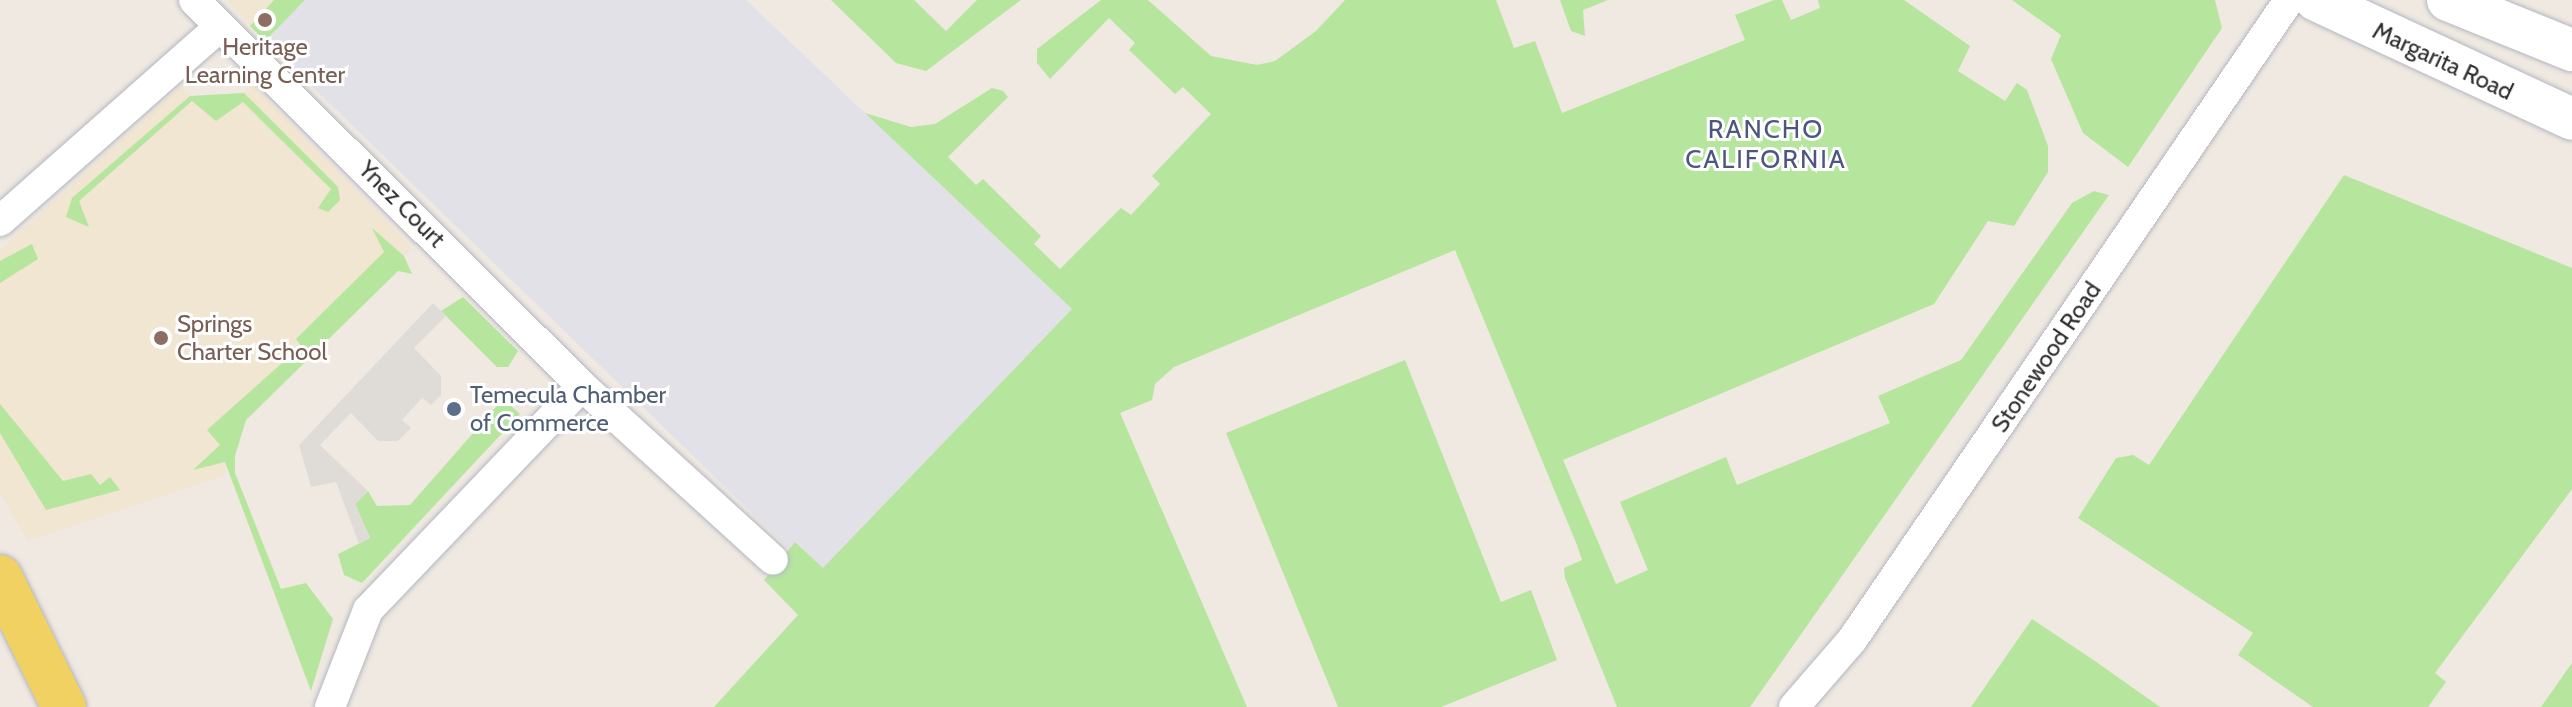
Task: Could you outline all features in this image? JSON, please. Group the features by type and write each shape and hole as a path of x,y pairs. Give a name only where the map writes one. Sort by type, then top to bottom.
{"main road":[{"name":"Margarita Road","path":"2316,0 2572,119"},
{"path":"2448,0 2572,50"},
{"path":"0,577 64,707"}],"street":[{"name":"Ynez Court","path":"194,0 582,386 773,560"},
{"name":"Stonewood Road","path":"1794,707 1852,640 2289,0"},
{"path":"0,221 219,27"},
{"path":"330,707 352,639 388,584 582,386"}],"shaded area":[{"name":"Heritage Learning Center","path":"227,0 305,0 265,41"},
{"path":"305,0 746,0 1072,309 823,569 796,542 790,550 265,41"},
{"name":"Springs Charter School","path":"252,84 412,248 240,421 224,456 226,475 28,541 0,493 0,250 181,86 190,96 244,93"},
{"path":"433,303 446,316 414,348 441,376 441,395 431,405 422,398 402,420 411,428 398,441 378,441 351,413 320,445 368,491 355,504 370,538 359,544 336,482 311,487 299,445"}],"green space":[{"name":"Heritage Learning Center","path":"274,0 305,0 265,41 250,26"},
{"path":"831,0 914,0 946,31 977,0 1021,0 926,71 896,63"},
{"path":"1101,0 1148,0 1211,56 1257,65 1275,61 1316,31 1345,0 1496,0 1514,48 1535,41 1562,113 1745,40 1735,15 1774,0 1782,0 1791,20 1820,8 1818,0 1904,0 1970,46 1958,71 2005,101 2017,83 2027,90 2048,146 2048,172 2014,226 1988,221 1934,304 1563,460 1616,584 1648,570 1620,502 1726,457 1737,485 1890,423 1878,396 1961,360 2072,203 2094,191 2109,195 1750,707 1617,707 1565,578 1564,568 1582,560 1577,545 1455,250 1174,367 1155,384 1152,400 1120,413 1247,707 714,707 798,615 764,580 795,542 823,568 1072,309 865,113 911,127 935,124 992,88 1003,91 1008,97 948,157 976,185 983,179 1041,236 1034,244 1060,269 1121,208 1131,215 1160,184 1152,176 1211,114 1183,87 1175,94 1129,50 1135,43 1109,18 1050,79 1037,63 1037,49"},
{"path":"1560,0 1608,0 1583,10 1585,36 1571,31"},
{"path":"2012,0 2215,0 2222,28 2128,167 2083,133 2051,59 2061,35"},
{"path":"244,93 338,187 340,200 328,212 318,208 331,189 243,102 216,121 192,101 79,201 89,227 66,217 72,198 190,96"},
{"path":"2344,175 2572,268 2572,489 2435,673 2446,682 2428,707 2313,707 2238,655 2253,633 2078,518 2116,458 2133,455 2149,465"},
{"path":"372,228 404,256 412,274 398,271 246,420 235,456 235,473 281,589 306,583 333,619 311,691 225,462 193,470 220,445 207,430 301,346 296,339 384,252"},
{"path":"32,244 38,259 0,283 0,261"},
{"path":"463,297 518,351 508,367 497,367 441,311"},
{"path":"1405,360 1501,602 1531,590 1557,660 1441,707 1338,707 1226,433"},
{"path":"503,399 520,414 362,583 344,575 338,554 370,538 355,504 368,491 377,506 410,505"},
{"path":"0,404 63,481 91,474 100,485 110,477 120,490 46,510 0,433"},
{"path":"2032,619 2092,659 2160,707 1971,707"},
{"path":"2572,663 2572,707 2541,707"}],"place":[{"name":"Heritage Learning Center","path":"265,20"},
{"name":"Springs Charter School","path":"161,338"},
{"name":"Temecula Chamber of Commerce","path":"454,409"}],"district":[{"name":"RANCHO CALIFORNIA","path":"1766,145"}]}
